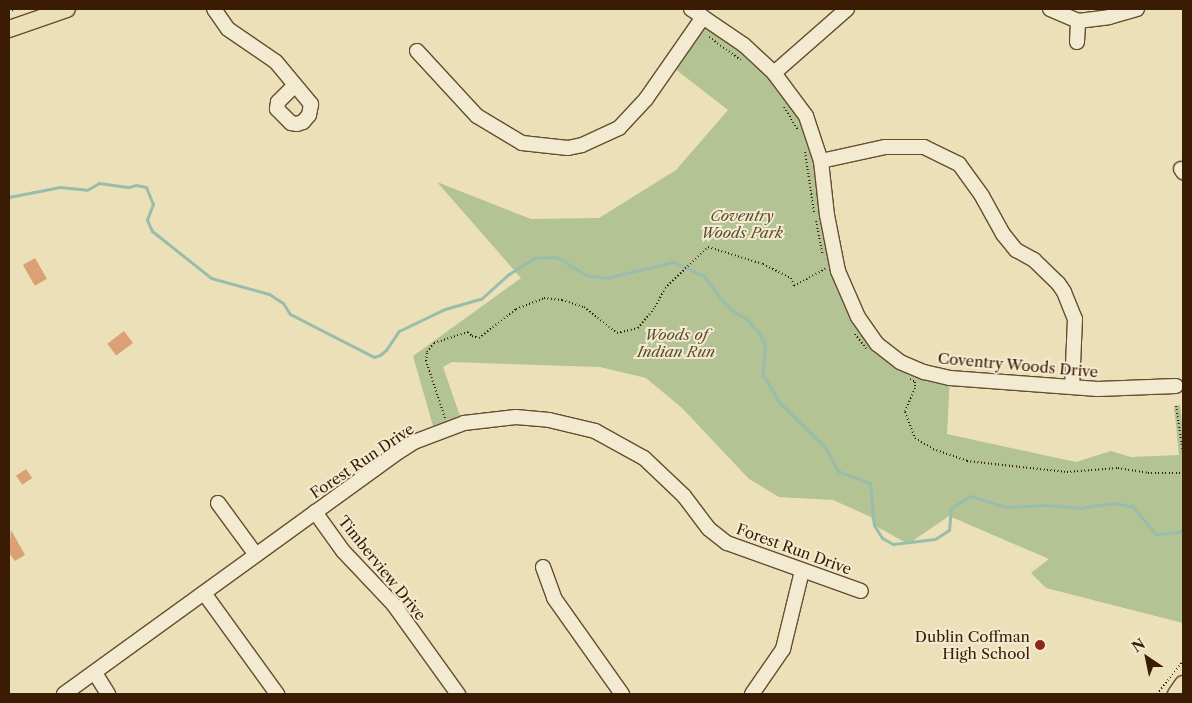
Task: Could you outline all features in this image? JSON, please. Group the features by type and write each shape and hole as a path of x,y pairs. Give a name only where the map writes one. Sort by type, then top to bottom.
{"main road":[{"path":"9,30 67,9"},
{"path":"1176,694 1183,684"}],"street":[{"path":"214,9 228,28 276,62 294,86"},
{"name":"Coventry Woods Drive","path":"691,9 744,45 774,73 806,116 821,161 827,216 838,272 858,317 877,344 900,362 924,372 950,378 1098,389 1176,386"},
{"path":"774,73 847,9"},
{"path":"1050,9 1078,21 1109,17 1136,9"},
{"path":"417,51 477,116 522,144 568,148 582,145 619,128 646,99 703,17"},
{"path":"1077,42 1078,21"},
{"path":"821,161 885,147 924,147 959,164 982,196 1003,234 1016,250 1034,260 1058,283 1064,292 1075,319 1072,387"},
{"name":"Forest Run Drive","path":"64,694 394,455 414,442 464,423 516,417 549,420 595,431 644,458 684,496 709,529 727,542 861,591"},
{"path":"218,503 256,555"},
{"name":"Timberview Drive","path":"315,512 343,551 394,605 458,694"},
{"path":"543,567 554,598 622,694"},
{"path":"752,694 782,649 802,571"},
{"path":"204,593 277,694"},
{"path":"95,672 108,694"}],"path":[{"path":"9,12 16,9"},
{"path":"709,36 746,64"},
{"path":"784,107 798,131"},
{"path":"804,147 823,259"},
{"path":"447,428 443,406 426,361 427,352 434,343 468,332 472,336 479,338 516,309 544,298 562,300 584,307 617,332 638,328 655,308 665,288 708,247 763,264 791,278 794,286 826,268 827,274"},
{"path":"854,332 863,348 871,353"},
{"path":"908,378 914,382 915,388 904,412 915,438 933,449 967,461 1067,472 1118,468 1148,473 1183,473"},
{"path":"1176,406 1183,453"},
{"path":"1157,694 1183,661"}],"green space":[{"name":"Coventry Woods Park","path":"703,17 774,73 806,116 830,224 858,317 900,362 950,378 947,434 1076,462 1111,451 1131,457 1179,455 1174,406 1180,405 1183,430 1183,623 1046,588 1031,573 1049,559 949,516 908,544 874,525 871,517 833,500 779,497 749,479 682,408 646,378 600,367 452,362 443,367 460,416 433,426 413,356 521,278 437,182 531,219 599,218 676,170 728,110 670,65"}],"building":[{"path":"35,258 47,279 35,286 23,265"},
{"path":"124,331 133,343 116,356 107,344"},
{"path":"26,469 32,478 22,485 16,476"},
{"path":"11,530 25,555 15,561 9,553"}],"waterway":[{"path":"9,197 60,187 87,190 99,183 146,187 153,204 147,220 152,231 211,278 269,294 283,303 290,314 374,357 386,350 399,331 445,309 481,299 509,274 535,258 557,257 586,275 606,278 673,262 704,276 725,304 746,318 758,332 765,344 763,375 780,403 825,447 838,471 870,483 874,525 882,538 893,544 935,539 949,530 951,508 970,496 1007,507 1046,505 1081,508 1113,503 1133,507 1156,534 1179,532 1183,529"}],"place":[{"name":"Dublin Coffman High School","path":"1040,645"}],"park label":[{"name":"Woods of Indian Run","path":"676,342"}]}
